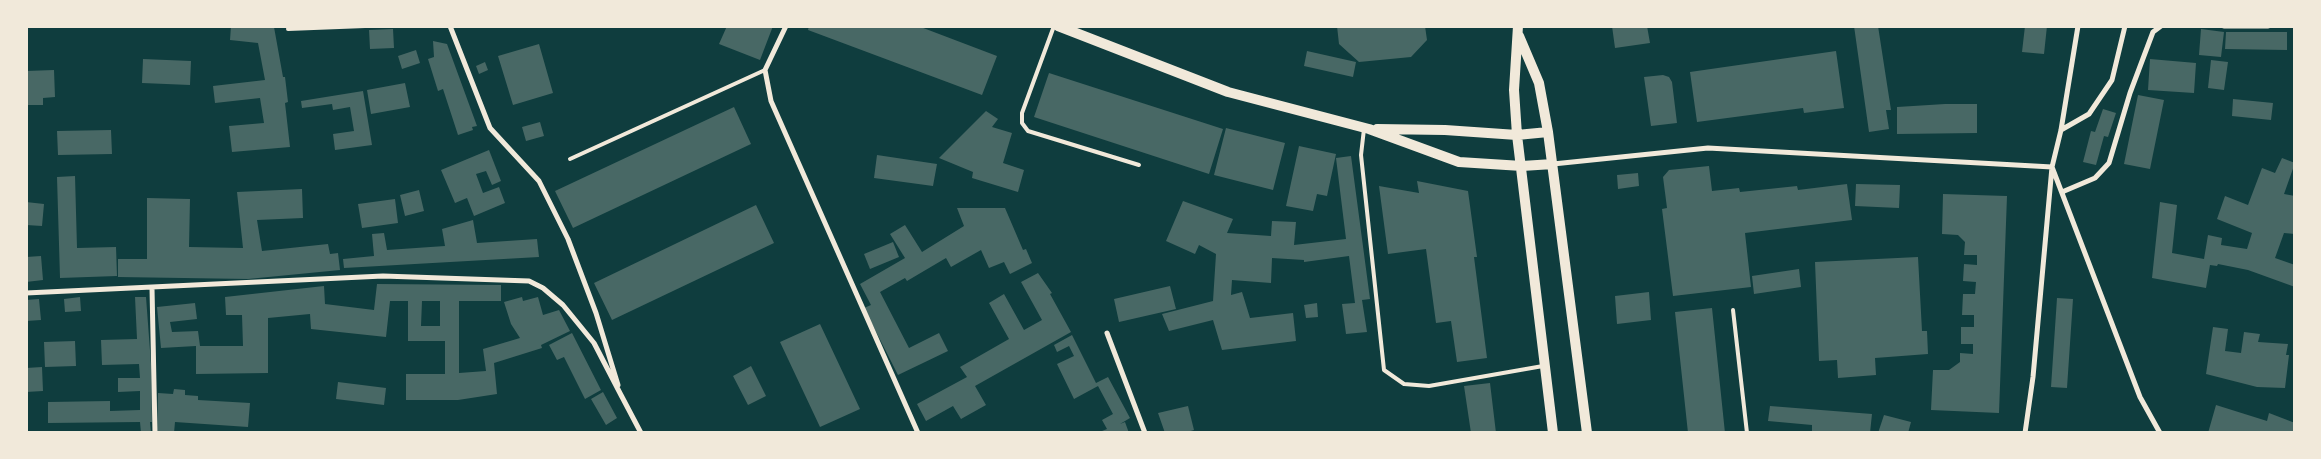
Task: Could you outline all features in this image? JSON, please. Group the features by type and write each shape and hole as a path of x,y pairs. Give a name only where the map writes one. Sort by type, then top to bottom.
{"main road":[{"path":"1058,26 1228,92 1366,128 1459,162 1522,166 1554,164"},
{"path":"1518,31 1539,82 1554,164 1587,433"},
{"path":"1518,31 1514,90 1517,135 1553,433"},
{"path":"1366,128 1445,130 1517,135 1548,132"}],"street":[{"path":"450,26 490,128 539,181 568,239 596,313 622,397"},
{"path":"786,26 765,70 771,101 918,433"},
{"path":"2025,433 2033,377 2052,167 2061,130 2078,26"},
{"path":"2061,130 2089,114 2112,80 2125,26"},
{"path":"2062,192 2095,178 2110,163 2130,92 2153,32 2161,26"},
{"path":"2224,26 2268,26"},
{"path":"1554,164 1708,148 2052,167"},
{"path":"2052,167 2140,397 2160,433"},
{"path":"26,293 383,276 529,281 543,288 563,305 594,343 641,433"},
{"path":"152,288 156,433"},
{"path":"1107,333 1145,433"}],"lane":[{"path":"288,29 365,26"},
{"path":"1054,26 1022,113 1022,123 1028,131 1139,165"},
{"path":"570,159 765,70"},
{"path":"1366,128 1361,155 1384,370 1404,384 1429,386 1545,366"},
{"path":"1733,310 1747,433"}],"building":[{"path":"231,26 274,27 283,77 285,77 288,102 285,103 290,147 232,152 229,126 264,123 260,98 215,103 213,86 265,80 258,43 230,40"},
{"path":"727,26 773,26 760,60 719,44"},
{"path":"809,26 918,26 997,56 982,95 808,30"},
{"path":"1337,26 1425,26 1427,40 1411,57 1359,62 1339,44"},
{"path":"1612,26 1647,26 1650,43 1615,48"},
{"path":"1854,26 1878,26 1891,110 1886,110 1889,129 1869,132"},
{"path":"2025,26 2047,26 2044,54 2022,52"},
{"path":"393,29 394,48 370,49 369,30"},
{"path":"2201,29 2224,32 2221,57 2199,55"},
{"path":"2226,32 2287,32 2287,50 2225,49"},
{"path":"433,41 447,44 477,126 472,127 473,130 458,135 443,89 438,91 428,59 434,57"},
{"path":"539,44 553,93 513,105 498,56"},
{"path":"416,50 420,63 402,69 398,56"},
{"path":"1307,51 1356,62 1353,77 1304,66"},
{"path":"1836,51 1844,108 1804,113 1803,108 1697,122 1690,72"},
{"path":"143,59 191,61 190,85 142,83"},
{"path":"2150,59 2196,63 2194,93 2148,90"},
{"path":"2211,60 2228,62 2224,90 2208,88"},
{"path":"485,62 488,70 479,74 476,66"},
{"path":"54,70 55,97 43,98 43,105 26,105 26,71"},
{"path":"1049,73 1223,129 1209,174 1034,117"},
{"path":"1663,75 1669,77 1672,82 1677,123 1651,126 1644,77"},
{"path":"405,83 410,107 371,114 367,90"},
{"path":"363,91 372,145 335,150 333,134 354,131 350,107 333,110 332,104 302,108 301,101"},
{"path":"2138,95 2164,100 2150,169 2124,164"},
{"path":"2233,99 2273,103 2271,120 2232,116"},
{"path":"1977,104 1977,133 1897,134 1897,107"},
{"path":"734,107 751,144 573,228 555,191"},
{"path":"2103,109 2116,113 2108,137 2104,136 2096,165 2083,162 2091,131 2095,132"},
{"path":"986,111 998,119 992,127 1012,133 1003,163 1024,170 1018,192 972,178 973,172 939,158"},
{"path":"540,122 544,136 526,141 522,127"},
{"path":"1226,128 1285,143 1273,190 1214,175"},
{"path":"111,130 112,154 58,155 57,131"},
{"path":"1299,146 1336,154 1327,196 1317,194 1313,211 1286,206"},
{"path":"489,150 501,181 492,185 486,171 476,174 483,193 499,187 505,203 474,216 467,198 455,203 441,170"},
{"path":"877,155 937,164 933,186 874,178"},
{"path":"1351,156 1370,299 1362,300 1367,332 1346,334 1342,304 1355,303 1349,256 1304,262 1304,260 1272,258 1271,283 1232,280 1231,295 1242,292 1250,318 1293,313 1296,341 1222,350 1213,320 1169,331 1162,314 1213,301 1216,254 1199,245 1195,254 1166,241 1183,201 1233,219 1227,233 1271,236 1272,221 1296,222 1294,245 1346,239 1336,158"},
{"path":"2282,158 2295,163 2284,194 2295,196 2295,234 2284,233 2275,258 2295,265 2295,287 2248,270 2218,264 2217,266 2210,265 2206,288 2152,278 2160,202 2177,205 2172,253 2204,259 2208,235 2222,238 2221,245 2247,249 2252,233 2217,219 2225,196 2248,205 2262,168 2275,173"},
{"path":"1709,166 1712,191 1739,188 1740,192 1797,186 1798,190 1847,184 1852,220 1745,233 1751,287 1673,296 1662,209 1667,208 1663,177 1669,170"},
{"path":"1638,173 1639,186 1618,189 1617,175"},
{"path":"75,176 77,248 116,247 117,276 60,278 57,177"},
{"path":"1417,181 1468,191 1487,358 1457,362 1451,321 1436,323 1426,249 1388,254 1379,186 1419,193"},
{"path":"1856,184 1900,185 1899,208 1855,206"},
{"path":"302,189 303,218 257,220 262,251 328,244 330,254 338,253 340,270 248,279 118,277 118,259 147,259 147,198 190,199 189,247 243,248 237,192"},
{"path":"419,190 424,211 405,216 400,195"},
{"path":"1943,194 2007,196 1999,413 1931,410 1933,370 1949,370 1960,362 1960,353 1973,354 1973,344 1961,344 1961,327 1974,327 1974,315 1962,315 1963,294 1975,294 1976,282 1963,281 1964,264 1977,265 1977,255 1964,255 1965,242 1958,235 1942,234"},
{"path":"395,199 398,223 362,228 358,204"},
{"path":"26,202 44,204 42,226 26,225"},
{"path":"756,205 774,243 612,320 594,283"},
{"path":"957,208 1005,208 1023,250 1026,249 1032,263 1010,274 1004,262 989,268 981,250 951,267 946,258 907,281 905,278 880,292 909,348 939,333 948,351 898,375 864,308 871,305 860,284 905,258 890,234 905,225 922,252 964,226"},
{"path":"473,220 477,243 537,239 539,257 344,268 343,259 374,256 372,234 384,233 387,250 445,246 442,229"},
{"path":"893,242 899,257 870,269 864,254"},
{"path":"41,256 43,280 26,282 26,257"},
{"path":"1918,257 1922,331 1927,331 1928,354 1875,358 1876,375 1838,378 1837,360 1819,361 1815,262"},
{"path":"1799,269 1801,287 1754,294 1752,276"},
{"path":"1038,273 1052,293 1050,294 1071,332 975,386 986,405 961,419 953,406 926,421 917,404 967,377 960,367 1009,339 989,303 1004,294 1024,330 1042,320 1021,282"},
{"path":"377,284 501,285 501,301 459,301 459,373 486,371 483,349 520,338 511,324 504,302 522,297 523,301 538,297 543,315 559,310 570,331 541,345 542,348 494,363 497,394 458,400 406,400 406,374 445,374 445,341 408,341 408,301 390,301 386,337 311,329 310,314 268,318 268,373 196,374 196,346 161,348 157,307 195,303 197,319 170,322 172,332 198,331 200,346 243,346 242,315 226,315 225,297 324,286 325,304 374,310","holes":["422,301 440,301 440,326 421,326"]},
{"path":"1170,286 1176,309 1119,322 1114,299"},
{"path":"1649,292 1651,320 1617,324 1615,296"},
{"path":"80,297 81,311 65,312 64,299"},
{"path":"135,297 146,297 151,364 151,433 141,433 140,422 48,423 48,402 110,401 110,411 140,410 140,391 118,392 118,378 140,378 139,364 102,365 101,340 137,339"},
{"path":"2057,298 2073,299 2067,388 2051,387"},
{"path":"39,299 41,320 26,321 26,300"},
{"path":"1317,303 1318,317 1306,318 1304,305"},
{"path":"1712,308 1725,433 1688,433 1675,312"},
{"path":"820,324 860,409 820,427 780,342"},
{"path":"2213,327 2228,329 2225,351 2241,353 2244,332 2260,334 2258,342 2288,344 2286,355 2289,355 2285,388 2257,387 2206,374"},
{"path":"572,333 601,390 585,399 564,357 557,360 549,345"},
{"path":"1072,335 1096,383 1108,377 1130,418 1120,424 1125,422 1129,433 1097,433 1107,429 1102,420 1113,414 1098,386 1074,399 1057,364 1074,356 1069,346 1057,352 1054,345"},
{"path":"75,341 76,366 45,367 44,342"},
{"path":"751,366 766,396 748,405 733,376"},
{"path":"42,367 43,391 26,392 26,368"},
{"path":"338,382 386,388 384,405 336,399"},
{"path":"1490,383 1496,433 1471,433 1464,386"},
{"path":"174,389 185,390 185,395 198,396 198,400 250,403 248,427 175,422 174,433 157,433 158,393 173,394"},
{"path":"603,392 617,418 606,425 591,399"},
{"path":"2216,405 2267,421 2269,413 2295,423 2295,433 2208,433"},
{"path":"1188,406 1194,430 1184,433 1165,433 1158,413"},
{"path":"1770,406 1872,414 1870,433 1812,433 1812,425 1768,421"},
{"path":"1884,415 1911,422 1908,433 1878,433"}]}
